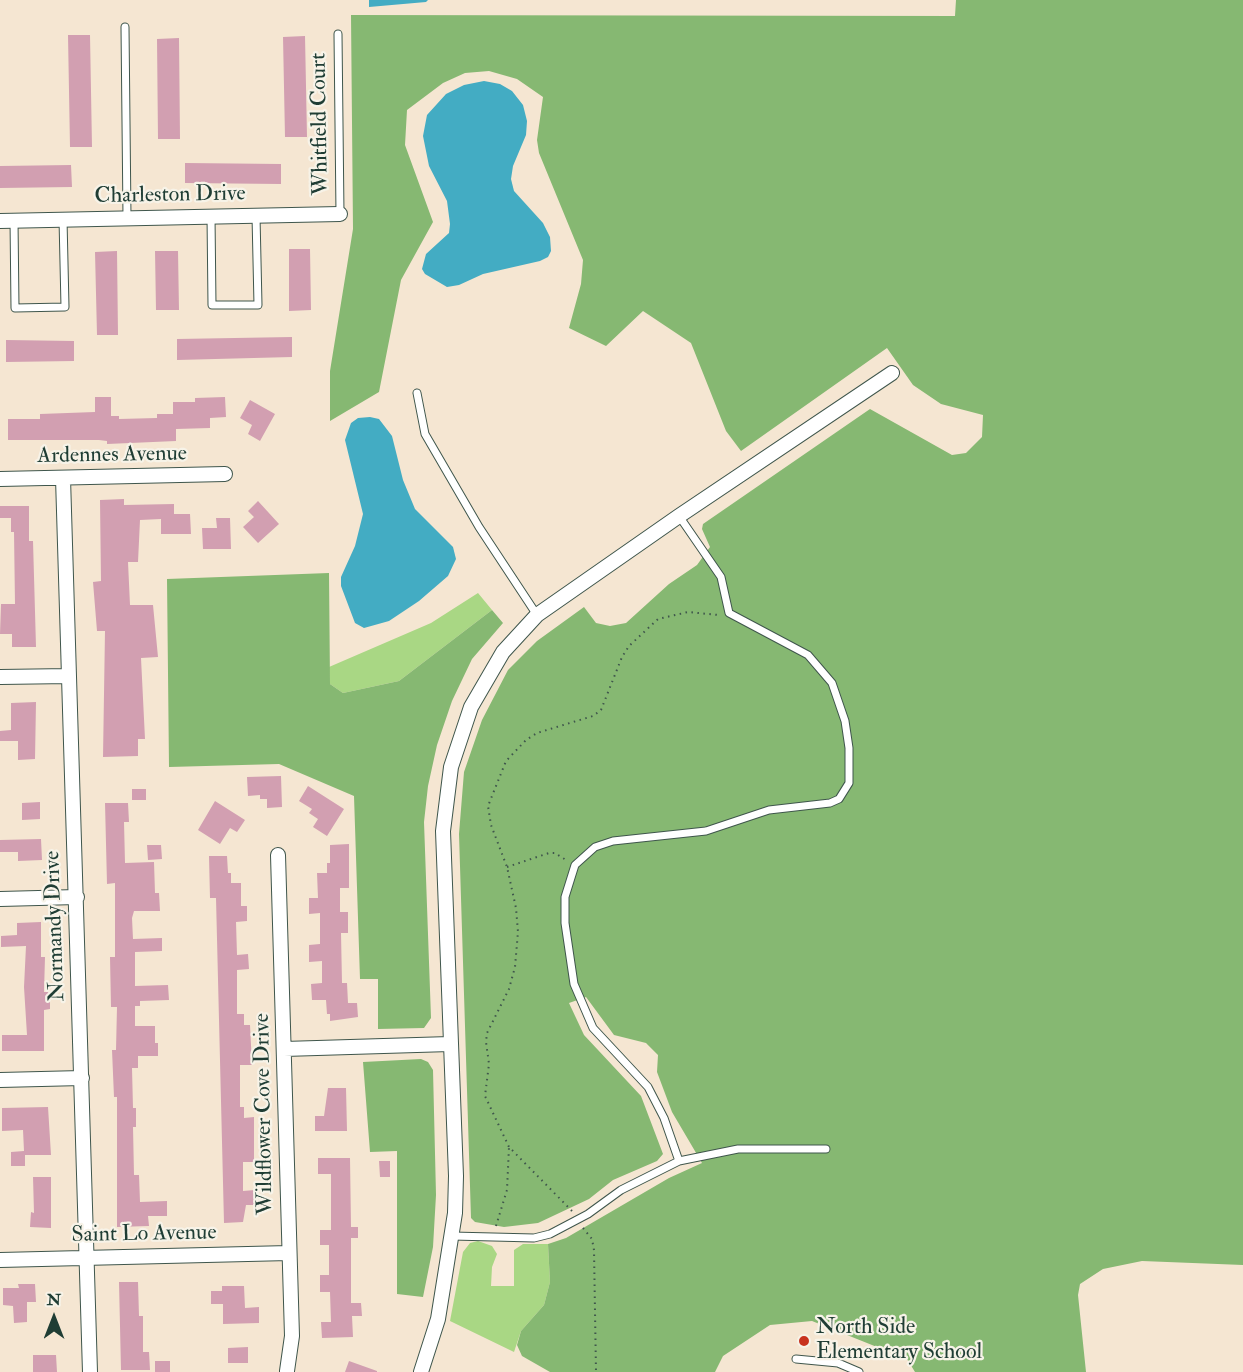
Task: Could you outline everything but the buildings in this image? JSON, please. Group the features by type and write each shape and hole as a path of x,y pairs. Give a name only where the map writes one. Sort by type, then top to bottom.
{"street":[{"name":"Charleston Drive","path":"7,220 340,214"},
{"path":"421,1372 438,1319 452,1236 456,1176 443,831 451,767 465,724 503,652 537,615 679,516 892,373"},
{"name":"Ardennes Avenue","path":"0,479 225,474"},
{"name":"Normandy Drive","path":"63,478 90,1372"},
{"path":"0,678 69,676"},
{"name":"Wildflower Cove Drive","path":"278,855 292,1336 287,1371"},
{"path":"0,899 77,897"},
{"path":"284,1049 450,1044"},
{"path":"0,1080 82,1078"},
{"name":"Saint Lo Avenue","path":"0,1260 289,1253"}],"lane":[{"path":"125,27 127,218"},
{"name":"Whitfield Court","path":"338,34 340,214"},
{"path":"211,216 212,305 258,305 256,216"},
{"path":"7,220 15,308 64,307 63,219"},
{"path":"417,393 425,434 479,527 537,615"},
{"path":"679,516 721,577 729,613 808,655 832,683 845,721 849,748 849,783 846,792 830,803 769,810 706,831 613,841 595,847 575,865 565,897 564,923 574,984 592,1028 648,1087 664,1118 679,1161"},
{"path":"452,1236 534,1238 564,1229 621,1190 679,1161 738,1149 826,1149"},
{"path":"796,1359 838,1363 859,1372"}],"path":[{"path":"596,1372 592,1239 564,1201 508,1147 488,1106 484,1086 489,1064 486,1042 488,1033 506,999 515,968 518,932 516,908 507,867 491,825 488,806 496,782 514,751 537,733 571,721 582,720 601,710 622,657 658,619 688,612 715,616 729,613"},
{"path":"507,867 555,853 575,865"},
{"path":"492,1238 507,1190 508,1147"}],"green space":[{"path":"956,0 1243,0 1243,1265 1142,1261 1103,1269 1080,1284 1078,1295 1086,1372 915,1372 907,1359 812,1321 770,1325 723,1356 715,1372 550,1372 522,1356 517,1345 521,1331 544,1305 550,1282 548,1244 566,1238 669,1178 702,1163 672,1112 657,1072 658,1055 646,1043 614,1035 586,997 569,1003 584,1035 641,1096 663,1154 657,1161 613,1180 589,1199 538,1223 504,1227 475,1222 471,1218 459,834 464,772 482,720 508,670 537,641 584,607 596,623 610,626 626,623 669,584 697,565 710,547 702,529 703,524 870,409 952,455 966,453 982,437 983,415 941,404 913,385 887,348 741,451 726,431 691,343 643,311 606,346 569,328 581,284 583,260 539,153 537,140 543,97 517,79 489,71 465,73 443,83 407,110 405,145 433,222 401,280 379,392 330,421 330,371 353,229 351,15 955,16"},
{"path":"329,573 330,684 343,693 399,681 492,610 503,623 472,659 452,701 437,745 428,786 424,822 431,1018 424,1028 378,1029 378,979 360,979 354,796 279,764 169,767 167,579"},
{"path":"478,593 492,610 399,681 343,693 330,684 329,667 431,623"},
{"path":"421,1059 428,1062 433,1070 436,1195 433,1247 423,1297 397,1294 397,1151 370,1152 363,1062"},
{"path":"478,1241 492,1246 497,1254 492,1267 491,1286 514,1286 514,1250 523,1244 548,1244 550,1282 544,1305 521,1331 514,1352 450,1321 463,1252 470,1243"}],"water":[{"path":"369,0 428,0 369,7"},
{"path":"484,81 500,84 512,91 523,105 527,121 526,135 513,166 511,179 514,191 543,223 550,237 551,251 548,257 540,261 483,274 459,285 447,287 425,274 422,269 426,254 449,233 450,224 447,201 429,166 423,136 427,115 446,94 464,85"},
{"path":"358,418 379,419 392,436 403,480 415,509 453,547 456,559 448,576 419,601 389,621 364,628 355,623 341,586 341,577 355,546 363,514 345,440 351,423"}],"place":[{"name":"North Side Elementary School","path":"804,1341"}]}
